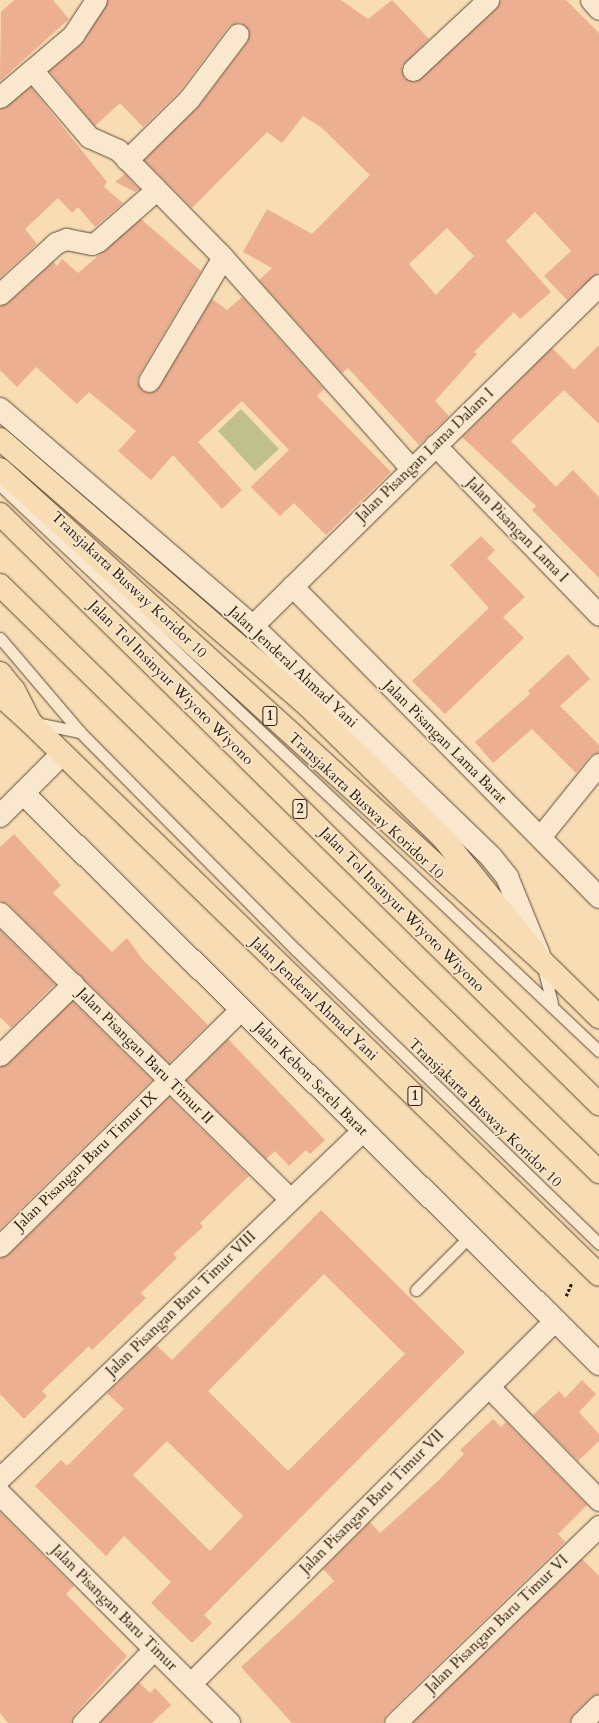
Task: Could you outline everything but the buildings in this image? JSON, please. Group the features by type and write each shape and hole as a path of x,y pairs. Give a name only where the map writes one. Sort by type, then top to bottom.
{"highway":[{"path":"0,439 304,702 443,838 542,961"},
{"name":"Jalan Jenderal Ahmad Yani","path":"0,469 542,961 599,1017"},
{"name":"Jalan Tol Insinyur Wiyoto Wiyono","path":"0,514 599,1104"},
{"path":"0,585 599,1172"},
{"name":"Jalan Jenderal Ahmad Yani","path":"0,673 14,690 30,722 599,1275"},
{"path":"0,695 30,722"}],"street":[{"path":"413,70 488,0"},
{"path":"591,0 599,9"},
{"path":"0,96 73,35 88,3"},
{"path":"127,160 189,99 238,34"},
{"path":"32,70 89,136 118,150 222,256 410,467"},
{"path":"0,294 56,244 66,239 92,244 98,241 156,190"},
{"path":"149,381 222,256"},
{"name":"Jalan Pisangan Lama Dalam I","path":"252,626 410,467 435,446 596,294"},
{"name":"Jalan Jenderal Ahmad Yani","path":"0,409 252,626 491,857 507,877 521,906 542,961"},
{"name":"Jalan Pisangan Lama I","path":"435,446 599,615"},
{"name":"Jalan Pisangan Lama Barat","path":"292,586 599,897"},
{"name":"Jalan Jenderal Ahmad Yani","path":"0,709 30,722"},
{"path":"0,816 62,754"},
{"path":"540,837 599,764"},
{"name":"Jalan Kebon Sereh Barat","path":"23,793 599,1364"},
{"name":"Jalan Pisangan Baru Timur II","path":"0,913 290,1199"},
{"path":"0,1055 73,984"},
{"name":"Jalan Pisangan Baru Timur IX","path":"0,1246 241,1009"},
{"name":"Jalan Pisangan Baru Timur VIII","path":"0,1478 363,1130"},
{"name":"Jalan Pisangan Baru Timur VII","path":"190,1684 489,1387 554,1320"},
{"path":"489,1387 599,1500"},
{"name":"Jalan Pisangan Baru Timur","path":"0,1494 228,1723"},
{"name":"Jalan Pisangan Baru Timur VI","path":"394,1723 599,1526"},
{"path":"83,1723 154,1649"},
{"path":"581,1723 599,1705"}],"lane":[{"name":"Transjakarta Busway Koridor 10","path":"0,485 552,1003 599,1050"},
{"name":"Transjakarta Busway Koridor 10","path":"0,638 80,732 296,950 599,1244"},
{"path":"30,722 80,732"},
{"path":"542,961 552,1003"},
{"path":"416,1290 470,1236"}],"path":[{"path":"554,1320 582,1259"}],"green space":[{"path":"241,409 279,449 255,471 218,431"}]}
